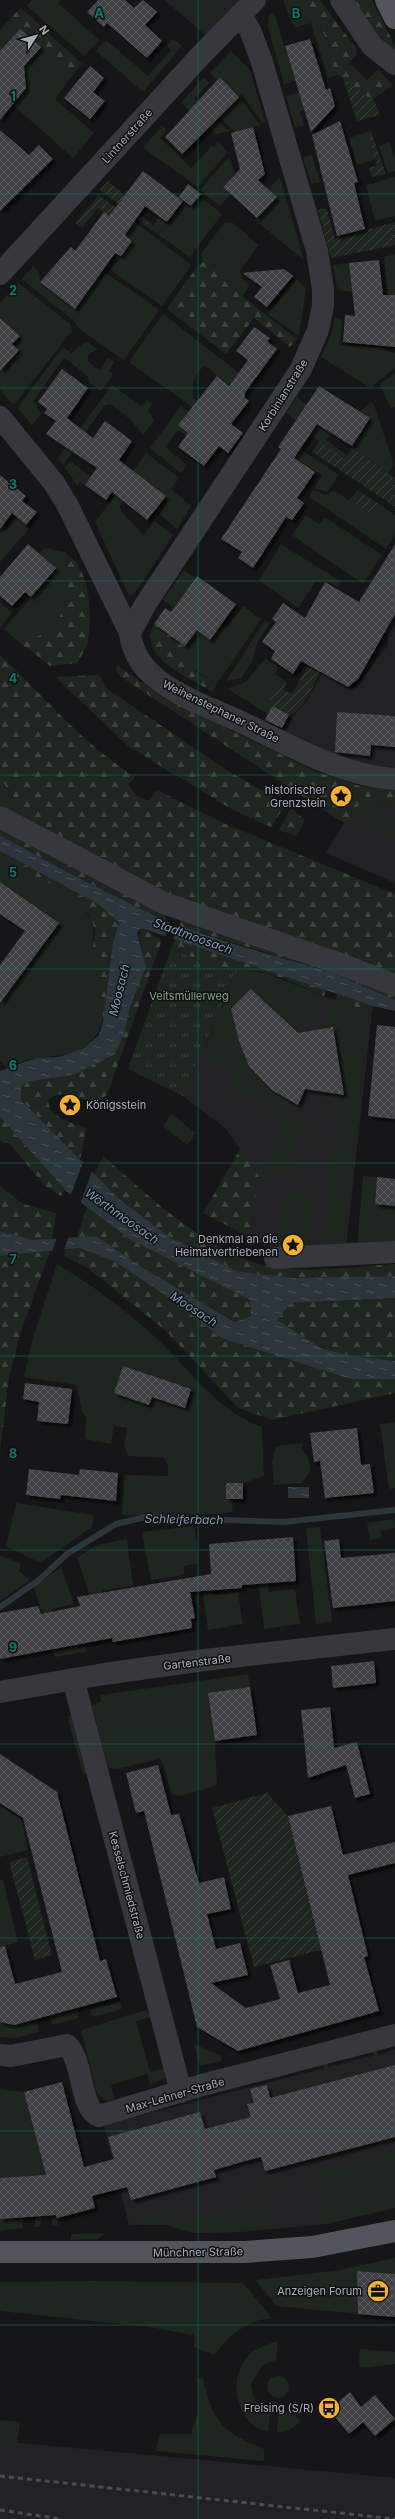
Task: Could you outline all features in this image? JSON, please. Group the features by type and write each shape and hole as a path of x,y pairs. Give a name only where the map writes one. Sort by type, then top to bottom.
{"main road":[{"path":"386,0 395,18"},
{"name":"Münchner Straße","path":"0,2252 245,2252 312,2247 395,2231"}],"street":[{"path":"341,0 372,46 395,64"},
{"name":"Lintnerstraße","path":"0,274 202,54 248,8"},
{"name":"Korbinianstraße","path":"130,633 144,605 301,369 321,318 323,289 317,251 262,62 250,30 248,8"},
{"name":"Weihenstephaner Straße","path":"0,417 54,483 68,506 130,633 132,644 146,668 157,679 171,688 326,762 372,776 395,779"},
{"path":"0,817 164,903 343,965 395,986"},
{"path":"275,1258 395,1252"},
{"name":"Gartenstraße","path":"0,1692 74,1679 204,1660 395,1639"},
{"name":"Kesselschmiedstraße","path":"74,1679 181,2092"},
{"name":"Max-Lehner-Straße","path":"0,2055 11,2056 67,2045 75,2054 88,2105 95,2115 99,2116 181,2092 395,2035"}],"shaded area":[{"path":"164,0 241,0 207,36"},
{"path":"395,543 395,768 374,767 335,756 282,730 308,699 322,673 348,689 355,687 388,645 388,636 352,612"},
{"path":"362,802 395,802 395,883 326,853 352,810"},
{"path":"240,969 372,1012 346,1247 271,1247 249,1237 258,1176 225,1128 183,1096 234,974"},
{"path":"395,2050 395,2208 326,2224 241,2232 193,2233 166,2225 129,2225 104,2125"},
{"path":"0,2441 395,2478 395,2519 0,2519"}],"green space":[{"path":"32,0 61,0 58,3 99,40 84,56 27,6"},
{"path":"171,0 232,0 207,27"},
{"path":"283,0 306,0 327,40 335,72 338,75 328,78 311,23 294,28"},
{"path":"306,0 320,0 356,48 357,54 349,63 367,80 378,70 393,85 375,98 370,99 335,72 327,40"},
{"path":"350,0 372,0 395,46 395,54 389,53"},
{"path":"21,8 82,64 71,77 8,20"},
{"path":"274,12 295,81 284,84 268,26 269,15"},
{"path":"8,20 20,29 0,51 0,30"},
{"path":"173,39 182,46 143,92 96,51 106,40 148,76 171,50 167,46"},
{"path":"41,47 71,77 55,99 94,133 73,158 13,105 26,88 24,66"},
{"path":"231,51 250,70 265,122 262,123 242,94 239,97 220,77 217,80 210,73"},
{"path":"204,77 209,83 194,99 230,131 216,134 181,103"},
{"path":"343,80 349,82 370,99 373,98 380,115 357,121"},
{"path":"300,92 305,109 300,111 304,125 295,128 286,96"},
{"path":"239,97 260,125 235,132 219,117"},
{"path":"162,126 166,130 160,138 191,168 212,146 214,147 218,142 228,152 198,187 143,148"},
{"path":"371,131 386,174 372,177 369,168 377,165 368,132"},
{"path":"368,132 376,159 357,165 349,138"},
{"path":"389,142 395,158 395,171 388,173 379,146"},
{"path":"312,155 320,182 311,184 303,157"},
{"path":"229,157 235,174 223,187 231,194 220,206 200,190"},
{"path":"395,177 395,216 375,221 366,185"},
{"path":"280,178 304,260 255,220 277,197 268,189"},
{"path":"108,181 120,191 128,205 153,225 150,229 100,190"},
{"path":"99,195 135,222 128,230 98,208 82,228 75,223"},
{"path":"199,196 222,214 190,257 150,229 159,218 168,225 184,203 190,208"},
{"path":"324,208 327,210 335,239 395,222 395,245 331,258 318,210"},
{"path":"135,222 191,265 162,306 111,270 132,241 125,235"},
{"path":"225,222 233,223 259,245 240,270 242,278 249,286 242,296 219,266 203,262 201,254"},
{"path":"395,254 395,295 388,295 384,257"},
{"path":"203,262 219,266 242,296 297,339 290,347 254,318 226,354 167,309 198,265"},
{"path":"349,263 352,292 337,290 333,265"},
{"path":"33,266 38,271 40,282 75,309 103,271 159,310 124,360 78,328 75,322 22,279"},
{"path":"295,279 306,288 299,336 268,314"},
{"path":"18,283 70,324 72,331 14,405 0,390 0,368 2,369 19,350 0,318 0,303"},
{"path":"163,314 239,373 229,385 204,365 193,384 194,398 202,404 197,411 129,362"},
{"path":"335,318 342,319 340,345 381,348 395,353 395,368 370,388 321,357 330,338"},
{"path":"86,341 97,349 88,355 88,361 96,368 101,369 108,357 114,362 109,371 113,374 101,391 90,383 87,375 64,358 33,401 37,404 37,409 41,414 32,425 17,408 63,347 71,353"},
{"path":"395,373 395,407 391,409 380,384"},
{"path":"112,385 142,406 147,400 152,404 148,411 154,421 143,435 131,420 110,404 104,406 78,444 82,447 76,456 72,453 63,465 58,458"},
{"path":"297,397 307,405 331,433 326,440 347,455 345,458 310,435 312,432 286,413"},
{"path":"371,402 374,405 394,465 388,473 352,448 371,420 359,412"},
{"path":"181,406 217,434 186,436 178,430 165,447 187,465 181,473 150,448"},
{"path":"319,441 345,458 352,448 395,478 395,507 312,452"},
{"path":"300,449 339,475 327,492 314,488 323,475 294,458"},
{"path":"146,453 179,478 171,489 191,506 177,529 160,514 167,503 141,477 120,506 122,512 143,535 154,521 173,535 134,594 129,596 95,522"},
{"path":"70,461 91,476 85,485 80,482 77,486 65,467"},
{"path":"313,490 326,495 334,490 349,501 357,490 361,492 354,503 373,516 380,505 395,515 395,535 386,549 309,497"},
{"path":"361,492 380,505 373,516 354,503"},
{"path":"306,515 319,524 325,517 382,555 363,584 292,535"},
{"path":"17,518 29,529 0,562 0,533 10,527"},
{"path":"281,544 341,582 338,587 327,581 315,582 298,608 259,580"},
{"path":"45,548 65,552 67,555 67,586 64,606 61,615 48,631 19,642 4,629 56,568 39,554"},
{"path":"67,555 75,561 85,582 90,609 89,634 84,651 77,663 50,666 19,642 45,633 55,624 61,615 67,586"},
{"path":"184,570 195,578 174,608 163,600"},
{"path":"0,602 12,613 1,627 0,626"},
{"path":"243,606 261,619 217,684 191,668 183,657 185,646 197,630 210,640 221,624 227,628"},
{"path":"265,620 270,623 257,643 252,662 241,678 226,681"},
{"path":"154,624 185,646 186,660 189,665 199,674 217,684 213,692 179,673 159,656 152,647 150,636"},
{"path":"320,644 325,662 315,684 299,709 293,714 288,715 282,713 272,706 270,700 283,679 287,682 283,689 292,694"},
{"path":"0,655 81,735 116,764 135,777 128,785 137,796 149,801 157,790 223,823 395,894 395,977 204,912 17,818 19,807 0,777"},
{"path":"266,659 278,667 275,674 283,679 270,700 272,706 268,714 227,689 246,682"},
{"path":"118,666 164,698 317,772 360,786 395,789 395,802 365,803 355,809 346,823 339,820 121,677 116,671"},
{"path":"99,675 109,690 228,771 286,804 271,827 233,810 128,746 55,677"},
{"path":"0,777 19,807 17,818 0,811"},
{"path":"365,802 395,819 395,836 357,816"},
{"path":"291,808 305,820 297,836 279,830"},
{"path":"0,823 167,914 165,921 57,867 0,835"},
{"path":"0,851 98,904 119,923 113,942 103,1022 101,989 93,947 95,929 89,915 78,903 51,884 0,858"},
{"path":"0,858 60,888 71,896 88,915 93,927 93,949 100,972 104,1008 99,1030 93,1040 84,1047 68,1054 34,1059 6,1067 0,1061 0,1003 59,923 0,882"},
{"path":"183,918 333,973 179,926"},
{"path":"141,928 162,940 107,1095 98,1102 85,1100 68,1094 55,1095 48,1099 49,1105 56,1115 86,1128 80,1161 21,1100 20,1086 26,1082 73,1075 124,1034 130,1007 146,967 139,937"},
{"path":"176,938 326,990 324,996 292,982 253,970 242,971 234,974 171,949"},
{"name":"Veitsmüllerweg","path":"171,949 234,974 183,1096 128,1069"},
{"path":"240,969 268,974 324,996 312,1023 305,1020 294,1029 251,989 242,998 249,1005 231,1008 239,1039 250,1063 266,1083 292,1101 277,1116 267,1114 258,1100 254,1097 234,1096 236,1079 234,1075 203,1058"},
{"path":"347,971 395,990 395,1000 344,978"},
{"path":"337,994 373,1006 372,1012 336,1000"},
{"path":"336,1000 369,1011 343,1254 332,1249 325,1235 335,1126 331,1102 344,1099 333,1027 326,1028"},
{"path":"288,1110 303,1127 318,1135 315,1140 306,1137 299,1138 293,1147 292,1152 298,1160 307,1161 304,1166 277,1174 270,1181 264,1181 258,1171 274,1163 276,1158 272,1144 282,1129 278,1120"},
{"path":"171,1114 196,1133 187,1145 163,1126"},
{"path":"0,1117 65,1190 61,1196 44,1185 10,1144 0,1141"},
{"path":"240,1149 259,1176 249,1237 203,1213"},
{"path":"103,1156 141,1190 185,1225 232,1254 256,1263 294,1269 338,1269 395,1264 395,1276 293,1278 236,1271 171,1238 118,1198 94,1175"},
{"path":"363,1176 377,1177 375,1204 395,1206 395,1247 357,1247"},
{"path":"0,1186 23,1204 56,1213 52,1239 34,1240 0,1231"},
{"path":"295,1192 312,1196 314,1202 312,1242 310,1245 283,1244 278,1240 276,1233 285,1214 285,1199"},
{"path":"87,1207 131,1240 250,1300 251,1316 236,1322 143,1268 96,1236 77,1237"},
{"path":"80,1248 114,1261 174,1301 221,1338 351,1379 395,1379 395,1393 273,1420 238,1408 166,1331 88,1268 64,1256 65,1250"},
{"path":"50,1251 20,1334 9,1378 0,1453 0,1256"},
{"path":"57,1264 95,1289 143,1326 204,1388 230,1410 245,1420 262,1427 264,1476 243,1483 226,1483 226,1499 233,1499 232,1512 219,1514 122,1515 125,1475 168,1476 168,1465 164,1458 128,1456 124,1446 127,1428 114,1426 111,1444 85,1439 86,1417 82,1411 77,1385 24,1377 32,1341","holes":["123,1366 158,1378 149,1405 114,1393","181,1385 191,1389 184,1408 174,1404"]},
{"path":"395,1298 395,1361 351,1356 321,1348 277,1320 291,1303"},
{"path":"395,1422 395,1488 389,1489 380,1424"},
{"path":"303,1443 302,1449 308,1457 311,1470 302,1483 274,1485 272,1463 276,1446"},
{"path":"16,1503 94,1515 92,1527 41,1563 6,1546"},
{"path":"394,1519 395,1528 381,1531 381,1538 370,1540 367,1523"},
{"path":"194,1526 199,1563 184,1566 184,1575 151,1580 142,1532"},
{"path":"320,1527 332,1621 316,1624 306,1528"},
{"path":"127,1539 133,1585 102,1591 105,1614 97,1616 77,1558 96,1545"},
{"path":"265,1554 269,1592 295,1589 300,1624 264,1629 255,1555"},
{"path":"0,1555 21,1564 19,1571 30,1580 0,1601"},
{"path":"61,1567 74,1604 52,1609 60,1650 85,1646 86,1652 55,1657 34,1587"},
{"path":"208,1591 215,1595 238,1593 243,1624 208,1630 203,1593"},
{"path":"248,1674 250,1687 208,1693 215,1741 217,1785 181,1796 172,1795 162,1761 159,1759 117,1769 110,1768 106,1764 92,1706 101,1701 100,1695"},
{"path":"71,1715 88,1772 83,1774 68,1719 68,1716"},
{"path":"267,1793 288,1816 321,1950 254,1967 212,1808"},
{"path":"0,1806 21,1819 28,1850 0,1857"},
{"path":"27,1857 52,1955 35,1960 9,1862"},
{"path":"3,1879 18,1942 0,1947 0,1880"},
{"path":"121,2002 122,2008 119,2010 92,2017 90,2010"},
{"path":"77,2009 79,2018 52,2025 50,2016"},
{"path":"146,2010 151,2017 136,2021 150,2072 165,2068 165,2078 150,2085 147,2074 111,2085 115,2100 106,2101 97,2094 81,2030"},
{"path":"36,2019 39,2032 16,2038 0,2037 0,2022 14,2025"},
{"path":"194,2044 220,2055 222,2061 200,2066"},
{"path":"376,2048 380,2063 276,2092 276,2090 326,2075 322,2062 327,2061 330,2074 375,2062 372,2049"},
{"path":"0,2089 24,2092 49,2189 0,2178"},
{"path":"395,2137 395,2141 299,2166 296,2163"},
{"path":"395,2152 395,2208 326,2224 313,2172"},
{"path":"275,2184 279,2187 266,2191 274,2226 290,2223 287,2227 241,2232 193,2233 166,2225 144,2225 139,2222 144,2217 169,2212 173,2225 264,2201 260,2188"},
{"path":"54,2207 58,2225 53,2226 51,2219 41,2220 40,2227 35,2227 36,2208"},
{"path":"22,2218 23,2228 0,2231 0,2219"},
{"path":"105,2233 98,2239 71,2240 71,2234"},
{"path":"395,2258 395,2274 357,2271 358,2314 276,2306 256,2280 339,2270"},
{"path":"93,2281 243,2283 272,2318 254,2322 239,2330 226,2341 214,2355 194,2347 194,2335 149,2327 0,2311 0,2282"},
{"path":"278,2341 276,2360 262,2366 251,2383 252,2392 258,2405 270,2413 268,2432 257,2427 241,2410 236,2387 238,2375 250,2354 256,2349"},
{"path":"360,2349 395,2352 395,2364 361,2368 359,2365"},
{"path":"278,2376 286,2379 289,2387 286,2395 278,2398 270,2395 267,2387 270,2379"},
{"path":"197,2379 203,2379 211,2407 216,2417 229,2431 238,2437 264,2449 264,2461 156,2451 159,2434 191,2434 198,2412"},
{"path":"293,2410 300,2422 291,2429 277,2433 278,2414"},
{"path":"0,2420 20,2422 17,2443 0,2441"}],"water":[{"path":"0,835 57,867 165,921 237,945 333,973 395,1000 395,1011 373,1006 141,928 137,933 146,967 130,1007 124,1034 115,1054 73,1075 26,1082 21,1086 21,1100 118,1198 171,1238 236,1271 293,1278 395,1276 395,1298 291,1303 277,1320 321,1348 351,1356 395,1361 395,1379 351,1379 221,1338 174,1301 114,1261 80,1248 0,1256 0,1231 34,1240 96,1236 143,1268 235,1322 251,1316 250,1300 131,1240 67,1192 0,1117 0,1071 36,1058 59,1057 84,1048 99,1035 103,1022 113,942 119,923 98,904 0,851"},
{"path":"288,1487 309,1487 309,1498 288,1498"}],"pier":[{"path":"171,921 179,923 173,940 165,937"},
{"path":"83,1162 92,1171 80,1204 70,1197"},
{"path":"69,1236 63,1252 52,1253 57,1237"}],"building":[{"path":"98,0 125,0 134,8 143,0 157,12 145,25 162,41 147,58 107,23 104,27 87,12"},
{"path":"20,29 41,47 24,66 26,88 0,120 0,51"},
{"path":"310,39 326,90 330,88 335,106 311,132 285,46"},
{"path":"90,66 104,78 93,92 105,101 90,119 64,98"},
{"path":"220,77 239,97 182,154 165,137"},
{"path":"340,121 358,182 354,183 365,229 337,236 312,135"},
{"path":"253,127 265,174 258,180 277,197 257,218 223,187 240,169 231,133"},
{"path":"0,130 29,155 39,145 53,159 0,211"},
{"path":"143,171 183,201 167,222 145,206 125,235 132,241 121,256 115,253 75,309 40,282 71,247 75,251 104,212 109,216"},
{"path":"188,184 201,194 191,206 179,197"},
{"path":"379,260 383,295 395,295 395,347 343,342 345,315 355,316 349,263"},
{"path":"284,269 293,276 267,307 254,297 262,287 242,273"},
{"path":"0,318 20,336 12,344 19,350 0,371"},
{"path":"254,327 270,338 267,341 277,349 246,391 244,397 249,401 231,424 243,433 228,453 219,446 204,466 178,447 188,433 178,425 217,376 229,386 248,360 236,351"},
{"path":"62,369 88,388 67,418 93,438 105,421 132,441 119,460 166,496 147,520 112,492 106,500 85,485 97,468 46,434 56,421 44,413 47,409 38,402"},
{"path":"319,386 370,418 352,446 317,424 294,458 315,472 297,498 304,503 292,520 286,517 253,568 238,558 242,552 221,539 281,449 278,447"},
{"path":"0,475 26,496 22,501 37,512 26,525 12,513 0,529"},
{"path":"28,544 56,568 31,597 25,592 12,606 0,596 0,577"},
{"path":"395,545 395,614 358,679 348,687 301,661 293,674 271,659 275,651 262,642 276,622 272,619 283,603 305,618 325,582 359,602"},
{"path":"197,576 236,604 210,640 197,630 185,646 154,624 165,608 171,612"},
{"path":"272,706 289,715 282,728 265,720"},
{"path":"337,712 395,716 395,747 371,745 370,756 335,752"},
{"path":"0,882 59,923 0,1003 0,965 25,931 0,914"},
{"path":"251,989 298,1033 333,1027 344,1095 305,1089 298,1105 272,1090 249,1066 239,1041 231,1009"},
{"path":"377,1025 395,1027 395,1119 368,1116"},
{"path":"377,1177 395,1179 395,1206 375,1204"},
{"path":"123,1366 191,1389 185,1408 152,1397 149,1405 114,1393"},
{"path":"25,1383 72,1389 68,1424 37,1421 39,1402 23,1399"},
{"path":"357,1428 361,1465 370,1464 374,1493 325,1498 320,1461 314,1462 310,1433"},
{"path":"29,1469 79,1475 80,1469 118,1473 116,1501 61,1495 60,1499 26,1495"},
{"path":"226,1483 243,1483 243,1499 226,1499"},
{"path":"293,1537 296,1581 242,1585 242,1588 190,1592 195,1618 191,1619 192,1628 113,1642 112,1638 0,1659 0,1613 38,1606 41,1614 80,1606 77,1597 211,1574 209,1544"},
{"path":"339,1539 341,1558 395,1553 395,1601 333,1608 324,1541"},
{"path":"374,1661 376,1683 333,1688 331,1666"},
{"path":"250,1687 257,1735 215,1741 208,1693"},
{"path":"330,1707 334,1748 357,1742 370,1794 355,1798 346,1765 308,1778 301,1710"},
{"path":"0,1754 57,1792 100,1961 106,1959 117,1997 14,2025 0,2022 0,1947 5,1946 15,1984 62,1972 23,1818 0,1803"},
{"path":"158,1765 171,1815 179,1814 199,1883 224,1877 231,1909 207,1914 216,1949 240,1943 248,1975 211,1983 246,2008 280,1999 270,1965 289,1960 298,1993 330,1985 288,1816 331,1806 343,1855 395,1842 395,1863 348,1875 368,1956 364,1957 379,2011 238,2051 197,2027 144,1811 136,1813 126,1773"},
{"path":"395,2065 395,2137 265,2171 261,2157 214,2170 216,2177 131,2200 127,2187 92,2196 95,2208 57,2218 56,2215 0,2219 0,2178 46,2175 24,2092 62,2082 84,2167 114,2159 108,2137 200,2112 205,2129 251,2117 247,2104 254,2103 250,2089 267,2085 270,2098"},
{"path":"357,2271 395,2274 395,2317 358,2314"},
{"path":"350,2392 361,2407 375,2395 395,2419 375,2436 363,2422 349,2434 329,2410"}],"waterway":[{"name":"Schleiferbach","path":"0,1607 39,1580 67,1554 116,1524 146,1517 284,1522 395,1510"}],"railway":[{"path":"0,2476 395,2519"},
{"path":"0,2510 61,2519"}],"place":[{"name":"historischer Grenzstein","path":"341,796"},
{"name":"Königsstein","path":"70,1105"},
{"name":"Denkmal an die Heimatvertriebenen","path":"293,1245"},
{"name":"Anzeigen Forum","path":"378,2291"},
{"name":"Freising (S/R)","path":"329,2408"}],"water label":[{"name":"Stadtmoosach","path":"193,936"},
{"name":"Moosach","path":"119,990"},
{"name":"Wörthmoosach","path":"122,1216"},
{"name":"Moosach","path":"194,1309"}]}
